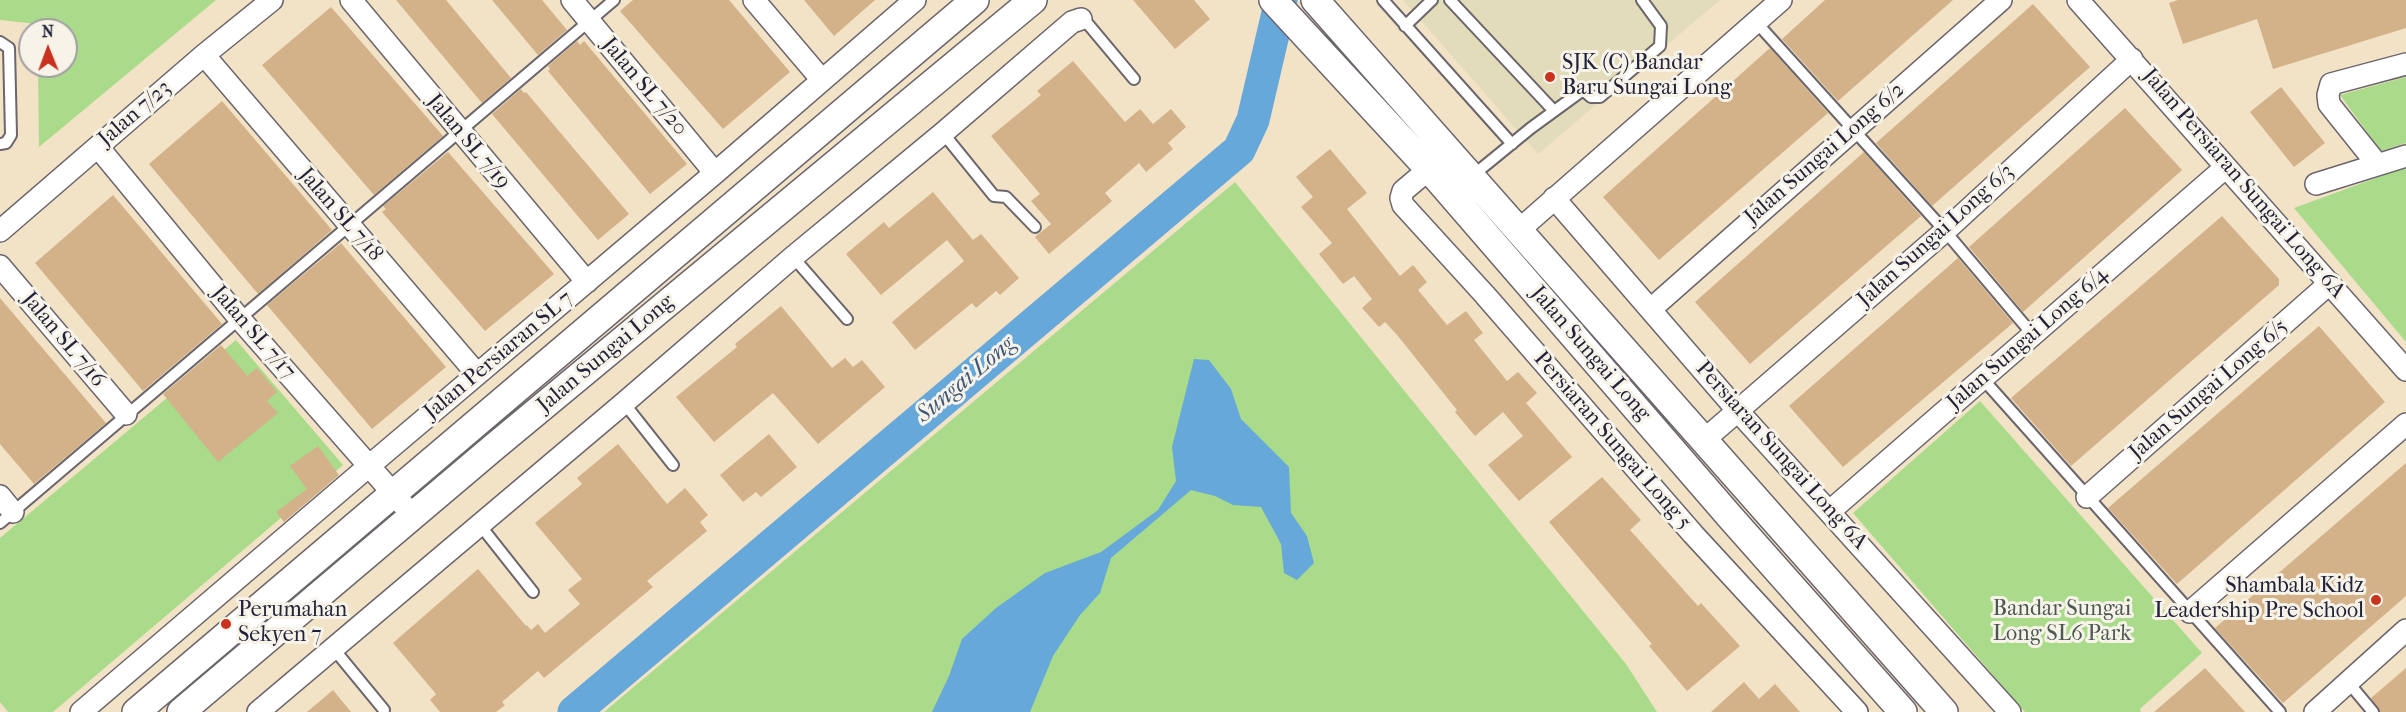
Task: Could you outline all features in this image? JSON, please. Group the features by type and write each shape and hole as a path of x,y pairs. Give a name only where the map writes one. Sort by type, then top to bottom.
{"street":[{"name":"Jalan 7/23","path":"0,231 204,55 272,0"},
{"name":"Jalan SL 7/19","path":"351,0 587,282"},
{"name":"Jalan SL 7/20","path":"572,0 716,173"},
{"path":"754,0 822,80"},
{"name":"Jalan Persiaran SL 7","path":"81,712 716,173 915,0"},
{"name":"Jalan Sungai Long","path":"136,712 975,0"},
{"name":"Jalan Sungai Long","path":"182,712 413,516 1033,0"},
{"name":"Jalan Sungai Long","path":"1273,0 1429,169 1731,518 1903,712"},
{"name":"Jalan Sungai Long","path":"1315,0 1944,712"},
{"path":"1519,230 1781,0"},
{"name":"Jalan Sungai Long 6/2","path":"1651,309 2001,0"},
{"name":"Jalan Persiaran Sungai Long 6A","path":"2078,0 2406,370"},
{"path":"258,712 1072,22 1081,19"},
{"name":"Jalan SL 7/18","path":"204,55 477,374"},
{"name":"Jalan Sungai Long 6/3","path":"1704,440 1945,231 2132,59"},
{"path":"2377,164 2329,104 2328,95 2331,84 2406,64"},
{"name":"Jalan SL 7/17","path":"98,147 239,318 413,516"},
{"path":"2316,184 2406,156"},
{"name":"Jalan Sungai Long 6/4","path":"1830,511 2226,167"},
{"name":"Persiaran Sungai Long 5","path":"1429,169 1402,191 1403,205 1485,295 1693,534 1857,712"},
{"name":"Persiaran Sungai Long 6A","path":"1554,198 1737,410 2010,712"},
{"name":"Jalan SL 7/16","path":"0,266 126,414"},
{"name":"Jalan Sungai Long 6/5","path":"2087,497 2330,283"},
{"path":"2190,612 2406,424"},
{"path":"2315,712 2406,630"}],"lane":[{"path":"4,510 126,414 614,0"},
{"path":"1383,0 1512,144"},
{"path":"1405,26 1432,0"},
{"path":"1450,0 1554,111"},
{"path":"1471,177 1583,90 1591,97 1600,97 1660,46 1661,26 1642,0"},
{"path":"1081,19 1088,24 1134,79"},
{"path":"1756,22 1945,231 2033,335"},
{"path":"0,42 9,48 11,135 6,143 0,144"},
{"path":"943,133 994,196 1006,197 1035,227"},
{"path":"793,257 847,319"},
{"path":"1982,378 2280,712"},
{"path":"624,403 673,465"},
{"path":"480,525 533,592"},
{"path":"333,648 384,710"},
{"path":"2348,682 2373,712"}],"shaded area":[{"name":"SJK (C) Bandar Baru Sungai Long","path":"1403,0 1720,0 1538,154"}],"green space":[{"path":"0,0 216,0 39,147 38,78 78,78 78,18 18,18 18,22 0,20"},
{"path":"2406,77 2406,143 2381,151 2340,95"},
{"path":"2406,167 2406,342 2294,208"},
{"path":"1235,182 1626,664 1657,712 604,712"},
{"path":"236,340 343,465 53,712 8,712 0,702 0,538"},
{"name":"Bandar Sungai Long SL6 Park","path":"1980,401 2202,653 2140,709 2141,712 2025,712 1853,513"}],"water":[{"path":"1194,359 1209,360 1231,389 1241,419 1289,467 1291,513 1307,536 1314,563 1297,580 1284,573 1281,544 1261,507 1233,505 1215,496 1191,490 1111,558 1100,593 1080,615 1053,656 1030,712 932,712 949,676 962,639 996,608 1045,573 1101,552 1158,510 1176,481 1172,447"}],"building":[{"path":"396,0 446,0 511,78 482,103"},
{"path":"492,0 542,0 567,30 538,55"},
{"path":"633,0 729,0 790,72 723,129 620,11"},
{"path":"804,0 875,0 834,36"},
{"path":"1133,0 1194,0 1210,19 1175,49"},
{"path":"1825,0 1953,0 1838,101 1782,39"},
{"path":"2178,0 2406,0 2406,28 2273,69 2257,19 2183,44 2169,3"},
{"path":"2033,4 2090,67 1932,206 1876,143"},
{"path":"331,7 443,136 374,195 262,65"},
{"path":"577,41 580,45 584,41 687,164 650,194 548,71 550,69 548,66"},
{"path":"1770,48 1828,113 1659,260 1603,197"},
{"path":"1073,61 1125,122 1140,109 1153,124 1171,109 1186,127 1168,143 1173,149 1146,172 1139,163 1105,193 1112,201 1049,254 1035,237 1051,224 1031,201 1040,194 991,136 1041,95 1037,91"},
{"path":"2281,87 2325,143 2294,167 2250,112"},
{"path":"521,89 524,93 526,92 629,214 598,240 492,114"},
{"path":"222,101 332,230 258,294 149,164"},
{"path":"2125,108 2182,170 2023,312 1969,247"},
{"path":"1330,149 1367,193 1347,209 1400,276 1413,265 1427,282 1418,290 1447,325 1466,311 1483,333 1474,340 1507,381 1518,372 1537,393 1526,403 1572,457 1519,501 1488,465 1523,436 1503,412 1475,436 1398,336 1385,322 1379,327 1362,308 1372,299 1354,276 1343,284 1319,254 1332,243 1301,207 1313,197 1296,177"},
{"path":"448,152 554,274 485,331 382,212 386,209 383,206"},
{"path":"1864,152 1921,216 1750,364 1695,302"},
{"path":"933,192 973,240 981,234 1019,278 1000,295 996,291 976,308 972,303 915,350 892,322 964,261 947,240 881,295 846,254 884,222 889,228"},
{"path":"113,195 222,324 143,391 35,263"},
{"path":"2222,216 2279,279 2279,285 2071,466 2011,398"},
{"path":"341,243 446,367 372,429 267,305"},
{"path":"1958,258 2013,323 1843,467 1789,406"},
{"path":"0,298 106,423 34,484 0,444"},
{"path":"781,306 832,368 845,358 853,367 862,360 885,387 818,444 773,393 714,442 676,397 737,347 735,344"},
{"path":"2319,326 2385,402 2177,584 2108,508"},
{"path":"221,345 247,376 257,368 277,392 267,401 278,413 218,462 163,394"},
{"path":"769,434 797,467 761,497 756,492 743,502 720,475"},
{"path":"618,444 667,504 685,488 708,515 700,522 707,531 647,581 653,587 544,678 538,671 502,702 505,705 496,712 440,712 430,700 436,694 393,643 478,569 531,630 538,624 545,633 580,604 568,590 582,579 535,523 582,484 577,478"},
{"path":"318,446 339,475 284,522 276,512 307,489 290,466"},
{"path":"2406,463 2406,596 2283,703 2215,628"},
{"path":"1602,477 1641,520 1630,530 1698,606 1701,603 1740,646 1687,691 1649,646 1652,644 1549,522"},
{"path":"2205,668 2245,712 2154,712"},
{"path":"2406,668 2406,712 2380,712 2371,698"},
{"path":"1744,682 1759,699 1775,684 1800,712 1711,712"},
{"path":"333,690 351,712 307,712"}],"waterway":[{"name":"Sungai Long","path":"574,712 1239,150 1253,120 1281,0"}],"place":[{"name":"SJK (C) Bandar Baru Sungai Long","path":"1550,77"},
{"name":"Shambala Kidz Leadership Pre School","path":"2376,600"},
{"name":"Perumahan Sekyen 7","path":"226,624"}]}
